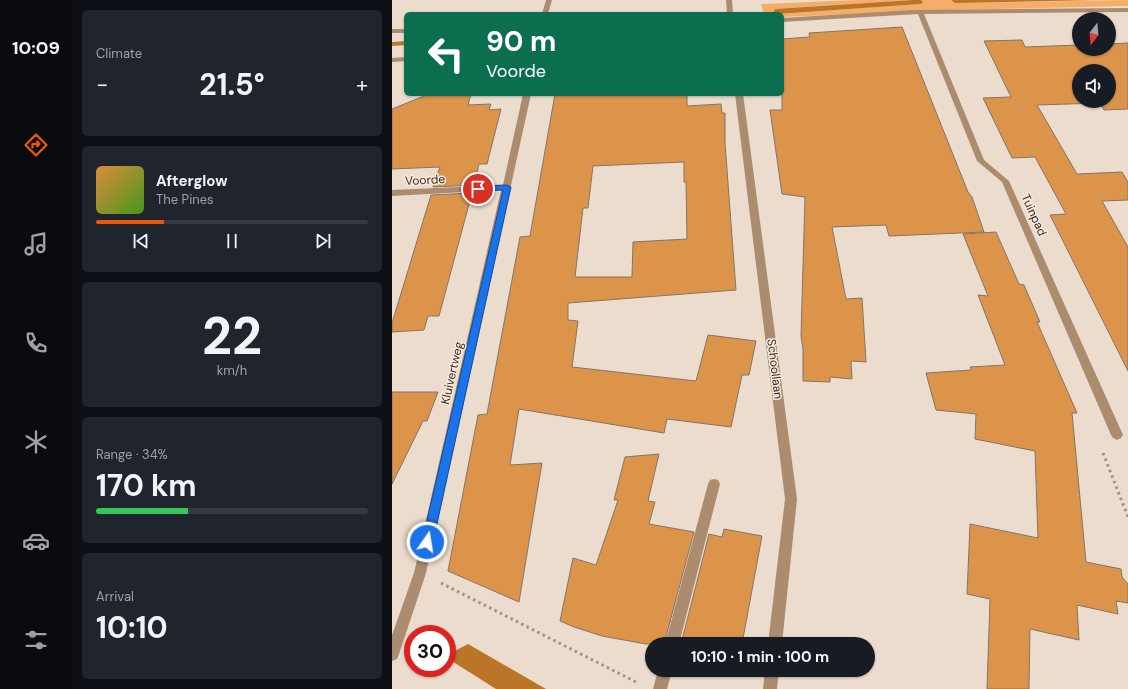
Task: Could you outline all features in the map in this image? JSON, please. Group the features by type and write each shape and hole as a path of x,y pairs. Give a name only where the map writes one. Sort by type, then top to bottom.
{"street":[{"path":"546,12 549,0"},
{"path":"729,0 730,12"},
{"path":"784,20 855,15 921,13 1128,10"},
{"name":"Tuinpad","path":"921,13 981,161 1006,181 1117,435"},
{"path":"392,31 404,30"},
{"path":"392,60 404,59"},
{"name":"Kluivertweg","path":"392,654 420,573 527,96"},
{"name":"Schoollaan","path":"739,96 791,499 776,637"},
{"name":"Voorde","path":"392,193 507,187"},
{"path":"674,637 714,484"},
{"path":"660,689 663,677"},
{"path":"770,689 771,677"}],"path":[{"path":"1117,435 1103,451 1128,517"},
{"path":"420,573 644,686"}],"shaded area":[{"path":"857,0 913,0 775,9 776,12 763,12 761,4"},
{"path":"913,0 921,0 923,2 921,4 784,14 784,12 774,12 775,9"},
{"path":"921,0 951,0 955,3 960,3 1128,0 1128,6 950,10 784,17 784,14 920,4 923,2"},
{"path":"951,0 1096,0 955,3"},
{"path":"468,644 546,689 496,689 456,664 456,650"}],"building":[{"path":"902,27 968,192 972,197 984,232 889,236 886,225 832,227 846,299 862,298 866,362 851,361 852,379 830,377 830,382 803,381 803,349 801,336 805,197 782,194 770,110 782,110 782,96 784,96 784,39 810,37 809,33"},
{"path":"1022,40 1025,47 1072,45 1072,56 1116,56 1116,44 1128,43 1128,109 1104,110 1103,108 1116,108 1116,64 1072,64 1072,104 1037,105 1077,174 1122,172 1128,182 1128,200 1102,201 1128,247 1128,371 1050,215 1066,214 1035,157 1012,158 983,98 1011,97 984,41"},
{"path":"424,96 470,96 468,105 491,104 489,110 501,109 487,164 479,164 474,185 433,187 440,167 392,169 392,109"},
{"path":"555,96 687,96 687,106 721,104 722,113 725,113 725,143 736,290 568,303 568,320 578,321 572,367 696,381 708,335 756,341 749,375 742,375 731,427 667,419 664,433 519,409 510,465 542,463 519,602 448,571 478,415 487,414 520,237 530,236","holes":["684,162 684,182 686,182 687,239 633,242 632,277 575,277 583,208 588,208 593,166"]},
{"path":"472,193 439,316 428,316 424,330 392,332 392,323 431,195"},
{"path":"996,232 1019,284 1024,285 1040,322 1037,322 1077,413 1072,413 1086,562 1121,569 1122,577 1128,584 1128,603 1116,601 1118,614 1077,605 1079,640 1030,629 1029,689 987,689 990,599 967,594 970,524 1038,538 1035,451 975,439 976,414 936,410 926,373 971,370 970,367 1005,365 978,295 988,296 963,234"},
{"path":"392,392 438,392 427,421 423,421 392,484"},
{"path":"659,454 648,501 655,502 649,524 694,532 666,637 645,637 645,644 602,636 560,621 573,558 596,565 618,500 614,500 625,457"},
{"path":"724,529 762,536 743,637 683,637 709,534 722,537"}],"waterway":[{"path":"392,44 404,43"}],"route":[{"path":"427,542 507,187 478,189"}]}
